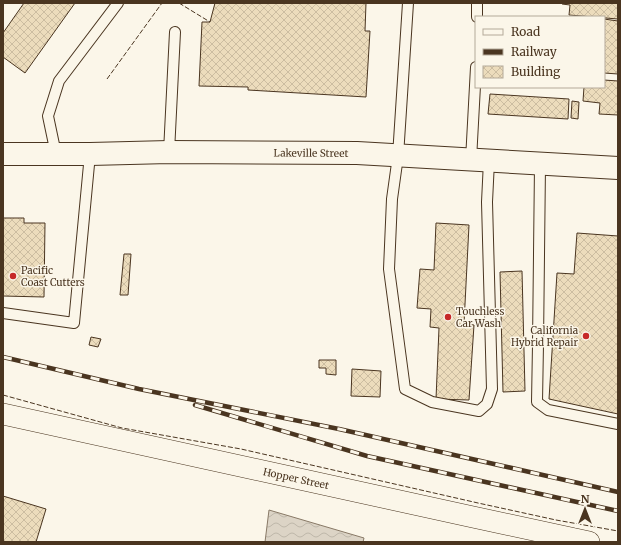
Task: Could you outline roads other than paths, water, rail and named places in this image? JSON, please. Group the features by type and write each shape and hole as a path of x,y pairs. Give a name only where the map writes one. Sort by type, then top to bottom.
{"main road":[{"name":"Lakeville Street","path":"3,154 169,152 358,153 618,168"}],"street":[{"name":"Hopper Street","path":"3,414 589,542"}],"lane":[{"path":"56,154 48,116 60,81 118,3"},
{"path":"408,3 398,156 392,199 389,269 405,389 432,402 479,411 487,404 492,389 486,202 480,161 477,88"},
{"path":"477,3 477,16"},
{"path":"169,152 175,32"},
{"path":"3,313 74,323 90,154"},
{"path":"540,164 537,402 548,410 618,424"}],"water":[{"path":"269,510 364,538 363,542 265,542"}],"railway":[{"path":"3,357 139,389 339,429 618,492"},
{"path":"195,405 367,456 618,511"}],"place":[{"name":"Pacific Coast Cutters","path":"13,276"},
{"name":"Touchless Car Wash","path":"448,317"},
{"name":"California Hybrid Repair","path":"586,336"}]}
